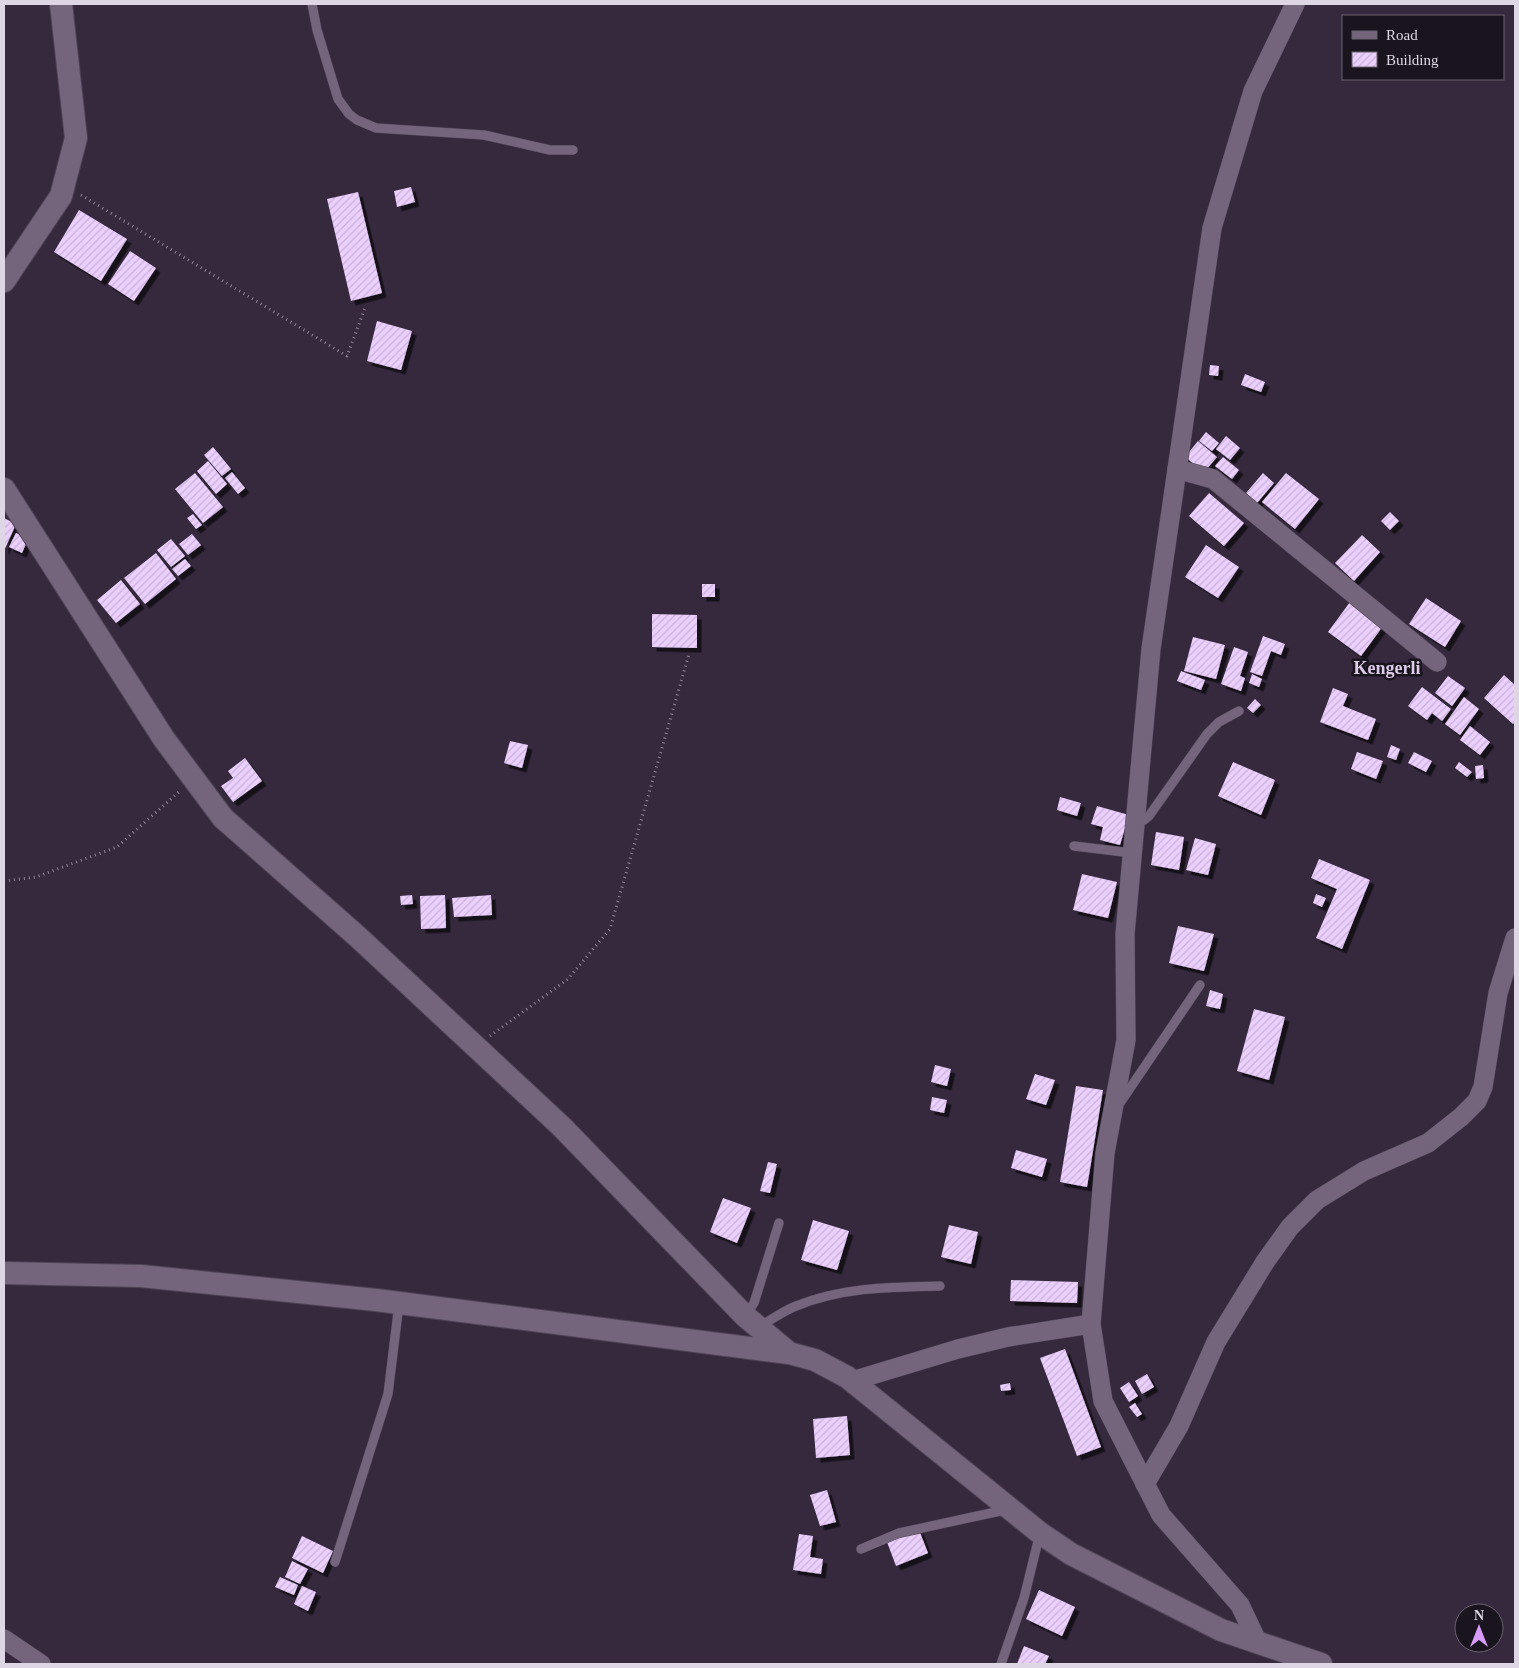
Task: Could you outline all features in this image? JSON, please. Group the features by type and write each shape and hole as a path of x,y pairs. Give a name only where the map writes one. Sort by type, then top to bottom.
{"street":[{"path":"4,281 61,196 76,138 61,4"},
{"path":"1258,1643 1240,1605 1161,1515 1103,1400 1091,1324 1106,1153 1126,1040 1125,934 1151,649 1212,228 1253,91 1294,4"},
{"path":"1177,469 1213,479 1437,662"},
{"path":"4,489 164,740 223,818 358,937 562,1127 752,1322 789,1353"},
{"path":"1145,1484 1179,1426 1216,1342 1265,1262 1290,1227 1317,1200 1364,1171 1428,1143 1461,1117 1477,1101 1483,1087 1498,993 1515,938"},
{"path":"4,1273 141,1276 399,1303 789,1353 815,1360 847,1377 1040,1533 1070,1554 1221,1630 1321,1664"},
{"path":"852,1381 958,1349 1008,1337 1091,1324"},
{"path":"4,1639 41,1664"}],"lane":[{"path":"312,4 317,30 334,90 343,107 357,120 376,128 484,135 550,150 573,150"},
{"path":"1135,821 1144,820 1149,816 1207,734 1219,722 1239,711"},
{"path":"1074,846 1132,853"},
{"path":"1113,1114 1200,985"},
{"path":"779,1223 754,1303 752,1322 826,1296 874,1288 940,1286"},
{"path":"335,1562 388,1394 399,1303"},
{"path":"861,1549 899,1532 1004,1510 1008,1506"},
{"path":"1001,1664 1024,1598 1040,1533"}],"path":[{"path":"61,196 78,193 347,356 365,308"},
{"path":"476,1047 568,979 610,929 689,654"},
{"path":"4,881 36,877 117,847 193,778"}],"building":[{"path":"411,187 415,202 397,207 394,191"},
{"path":"358,192 382,293 351,301 327,199"},
{"path":"79,210 127,239 101,281 54,252"},
{"path":"130,251 156,268 134,301 108,284"},
{"path":"377,321 412,331 401,370 367,361"},
{"path":"1210,365 1219,366 1218,376 1209,375"},
{"path":"1245,374 1265,382 1261,392 1241,385"},
{"path":"1206,432 1219,443 1212,451 1199,441"},
{"path":"1226,436 1240,448 1230,460 1216,449"},
{"path":"1198,441 1217,457 1204,472 1185,457"},
{"path":"213,447 231,469 222,476 204,455"},
{"path":"1223,457 1239,470 1232,479 1215,466"},
{"path":"208,461 227,484 216,494 197,471"},
{"path":"232,472 245,488 238,494 225,478"},
{"path":"195,473 223,507 203,523 175,489"},
{"path":"1263,473 1274,483 1257,503 1246,493"},
{"path":"1286,473 1319,499 1295,529 1262,502"},
{"path":"1209,493 1244,523 1224,546 1189,516"},
{"path":"1390,512 1399,521 1390,530 1381,521"},
{"path":"193,514 202,525 196,529 187,518"},
{"path":"4,518 16,524 4,551"},
{"path":"16,533 28,539 22,553 9,547"},
{"path":"192,534 201,545 188,555 179,544"},
{"path":"1362,535 1380,552 1354,581 1335,563"},
{"path":"171,539 185,556 171,567 157,550"},
{"path":"1206,545 1239,567 1218,598 1185,577"},
{"path":"156,553 176,579 145,604 124,578"},
{"path":"185,559 191,566 178,576 172,569"},
{"path":"121,580 140,604 116,623 97,600"},
{"path":"702,584 715,584 715,597 702,597"},
{"path":"1426,598 1461,621 1445,647 1409,624"},
{"path":"1350,602 1383,626 1361,656 1328,632"},
{"path":"652,614 697,615 697,648 652,647"},
{"path":"1263,636 1285,644 1281,655 1271,651 1262,676 1250,672"},
{"path":"1193,637 1225,645 1216,679 1184,671"},
{"path":"1234,647 1248,652 1240,676 1245,678 1241,691 1221,684"},
{"path":"1181,671 1205,680 1201,690 1177,681"},
{"path":"1252,674 1262,679 1259,687 1249,683"},
{"path":"1504,675 1515,685 1515,722 1513,724 1484,698"},
{"path":"1448,676 1465,688 1452,706 1435,693"},
{"path":"1422,687 1451,709 1442,721 1432,713 1427,720 1408,706"},
{"path":"1333,688 1348,694 1343,706 1376,719 1368,740 1320,722"},
{"path":"1464,697 1479,709 1460,735 1445,724"},
{"path":"1255,699 1261,705 1253,713 1247,708"},
{"path":"1470,726 1490,742 1480,755 1460,740"},
{"path":"510,741 528,745 522,768 504,763"},
{"path":"1391,745 1400,749 1396,760 1387,757"},
{"path":"1357,752 1383,761 1376,779 1351,769"},
{"path":"1414,752 1432,761 1426,772 1408,763"},
{"path":"245,758 262,781 233,802 221,786 233,778 228,771"},
{"path":"1233,762 1275,780 1261,815 1218,796"},
{"path":"1459,762 1472,772 1467,777 1455,768"},
{"path":"1483,765 1484,778 1476,779 1475,766"},
{"path":"1060,797 1081,803 1077,816 1057,810"},
{"path":"1097,806 1129,815 1120,845 1100,840 1103,827 1091,824"},
{"path":"1156,832 1184,837 1179,870 1151,865"},
{"path":"1195,838 1216,844 1208,875 1186,870"},
{"path":"1319,859 1370,880 1342,949 1316,938 1337,889 1311,878"},
{"path":"1082,874 1117,882 1108,918 1073,910"},
{"path":"1316,894 1326,898 1322,907 1313,903"},
{"path":"412,895 413,904 401,905 400,896"},
{"path":"445,895 446,928 421,929 420,896"},
{"path":"491,895 492,915 454,917 452,898"},
{"path":"1178,926 1214,934 1204,971 1169,963"},
{"path":"1210,990 1223,994 1220,1009 1206,1006"},
{"path":"1254,1009 1285,1017 1269,1080 1237,1071"},
{"path":"935,1065 951,1069 947,1086 931,1082"},
{"path":"1035,1074 1055,1080 1046,1105 1026,1099"},
{"path":"1076,1086 1103,1090 1087,1187 1060,1182"},
{"path":"932,1097 947,1100 944,1113 930,1110"},
{"path":"1016,1150 1047,1159 1042,1177 1011,1168"},
{"path":"768,1162 777,1164 770,1193 760,1191"},
{"path":"723,1198 751,1208 737,1243 710,1232"},
{"path":"813,1220 849,1231 837,1270 801,1260"},
{"path":"949,1225 978,1232 971,1264 941,1257"},
{"path":"1011,1280 1078,1282 1077,1303 1010,1301"},
{"path":"1065,1349 1101,1447 1077,1456 1040,1358"},
{"path":"1147,1374 1154,1387 1142,1394 1135,1381"},
{"path":"1129,1382 1138,1396 1129,1402 1120,1388"},
{"path":"1010,1383 1011,1390 1001,1391 1000,1385"},
{"path":"1135,1403 1142,1414 1137,1417 1129,1407"},
{"path":"847,1416 850,1455 816,1458 813,1419"},
{"path":"827,1490 836,1522 820,1526 810,1495"},
{"path":"919,1530 928,1553 896,1566 887,1542"},
{"path":"799,1534 813,1536 810,1557 823,1559 821,1574 793,1570"},
{"path":"302,1536 333,1551 323,1573 292,1558"},
{"path":"292,1561 308,1569 300,1584 285,1577"},
{"path":"280,1577 298,1585 294,1595 275,1587"},
{"path":"302,1586 316,1592 308,1611 294,1604"},
{"path":"1039,1590 1075,1607 1062,1636 1026,1619"},
{"path":"1024,1646 1049,1656 1045,1664 1017,1664"}],"district":[{"name":"Kengerli","path":"1387,668"}]}
